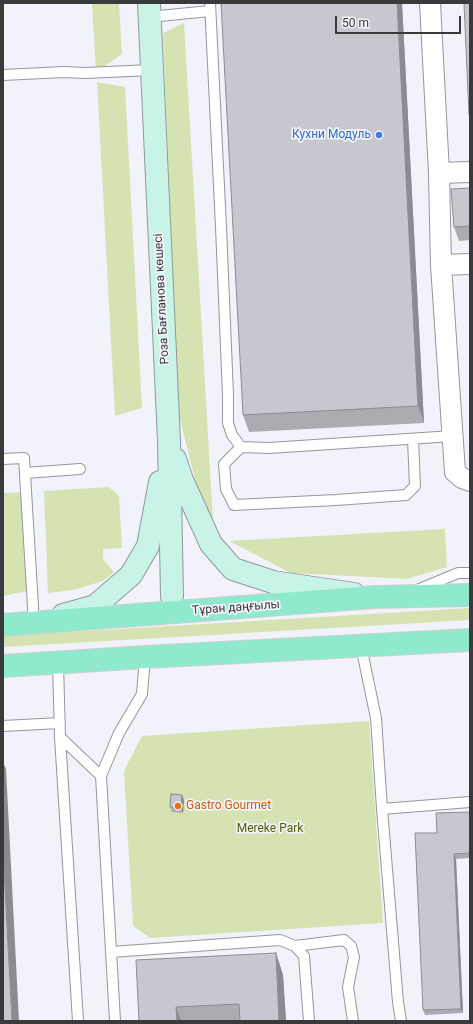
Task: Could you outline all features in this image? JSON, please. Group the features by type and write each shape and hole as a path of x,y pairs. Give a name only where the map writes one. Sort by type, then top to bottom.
{"main road":[{"name":"Тұран даңғылы","path":"3,626 375,597 470,595"},
{"path":"3,666 470,640"}],"street":[{"path":"430,3 439,173 441,266 455,472 462,478 470,481"},
{"name":"Роза Бағланова көшесі","path":"149,10 168,441 172,596"},
{"path":"439,173 470,172"},
{"path":"441,266 470,264"},
{"path":"168,441 182,480 211,544 233,569 273,582 375,597"},
{"path":"34,623 95,606 131,575 148,546 168,441"}],"lane":[{"path":"149,10 210,7 222,235 228,423 232,435 241,447"},
{"path":"3,75 152,70"},
{"path":"413,439 415,486 406,495 234,506 226,489 224,464 241,447 269,448 453,436"},
{"path":"3,459 24,458 34,623"},
{"path":"25,473 80,469"},
{"path":"401,597 458,573 470,573"},
{"path":"361,646 376,718 398,1002 401,1021"},
{"path":"115,1021 101,776 119,733 142,694 145,657"},
{"path":"58,663 60,737 78,1021"},
{"path":"3,726 60,723"},
{"path":"60,737 101,776"},
{"path":"382,808 470,802"},
{"path":"111,952 280,940 295,946 304,956 309,1021"},
{"path":"295,946 344,940 352,946 354,956 348,987 354,1021"}],"green space":[{"path":"92,3 119,3 122,54 96,72"},
{"path":"184,23 213,521 203,511 178,411 163,33"},
{"path":"97,82 125,87 142,408 115,416"},
{"path":"109,487 119,496 122,548 103,549 103,559 114,572 103,581 74,590 48,593 44,491"},
{"path":"26,492 32,590 3,596 3,493"},
{"path":"445,529 447,567 407,579 291,573 229,541"},
{"path":"470,608 470,620 3,647 3,636"},
{"name":"Mereke Park","path":"369,721 383,923 150,938 133,926 124,771 142,736"}],"building":[{"path":"221,3 397,3 418,406 243,415"},
{"path":"464,3 470,3 470,115 469,115"},
{"path":"470,188 470,226 454,227 451,189"},
{"path":"171,794 182,795 181,808 170,807"},
{"path":"470,812 470,853 454,854 461,1009 423,1010 415,833 437,833 436,813"},
{"path":"3,850 12,1021 3,1021"},
{"path":"276,953 279,1021 240,1021 239,1004 176,1007 177,1021 139,1021 136,960"}],"place":[{"name":"Кухни Модуль","path":"379,135"},
{"name":"Gastro Gourmet","path":"178,806"}]}
